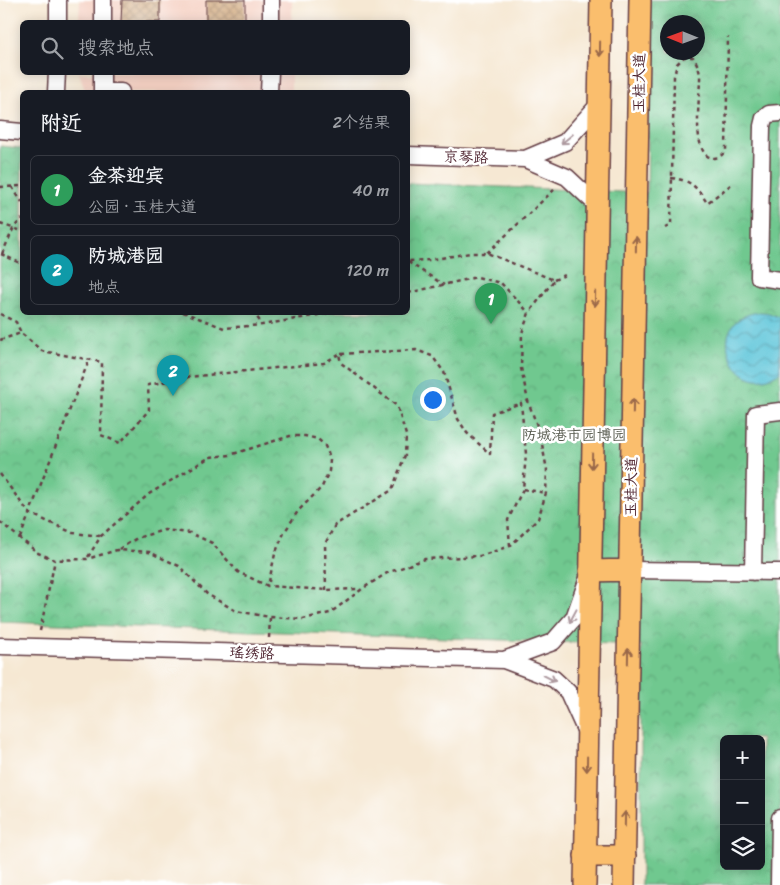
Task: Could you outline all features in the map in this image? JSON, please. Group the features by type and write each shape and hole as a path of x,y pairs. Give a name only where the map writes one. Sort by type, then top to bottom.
{"main road":[{"path":"585,885 601,0"},
{"name":"玉桂大道","path":"624,885 640,0"},
{"path":"590,571 630,570"},
{"path":"585,856 625,856"}],"street":[{"path":"58,0 58,20"},
{"path":"103,0 103,20"},
{"path":"271,0 271,20"},
{"path":"56,90 57,75"},
{"path":"102,75 102,90"},
{"path":"269,90 270,75"},
{"path":"525,160 565,142 599,104"},
{"path":"780,113 769,114 764,118 762,126 759,277 780,280"},
{"path":"0,130 20,132"},
{"name":"京琴路","path":"410,155 525,160"},
{"path":"525,160 566,177 597,205"},
{"path":"754,572 756,414 780,411"},
{"path":"630,570 780,572"},
{"path":"504,660 553,642 574,618 590,571"},
{"name":"瑶绣路","path":"0,646 504,660"},
{"path":"504,660 554,679 568,692 587,735"},
{"path":"779,885 780,818"}],"path":[{"path":"665,228 671,225 674,76 677,64 684,57 693,57 698,65 700,76 698,137 701,148 706,155 714,158 722,156 726,150 728,37"},
{"path":"487,253 566,177"},
{"path":"672,178 685,180 698,190 706,203 732,184"},
{"path":"0,187 20,186"},
{"path":"12,187 20,199"},
{"path":"20,221 14,227 1,254 20,263"},
{"path":"0,224 20,230"},
{"path":"410,262 470,253 487,253 554,280"},
{"path":"410,263 444,285"},
{"path":"117,550 149,552 179,566 207,594 236,611 270,618 303,619 330,613 387,573 425,559 480,556 510,546 538,520 546,493 547,470 540,434 528,401 521,368 522,333 529,312 554,280 565,275"},
{"path":"410,293 477,277 500,283 529,312"},
{"path":"0,314 16,322 21,333 42,351 102,362 101,435 120,443 149,410 148,385 188,377 324,363 339,354 416,350 432,356 444,372 458,420 467,433 490,454 492,413 528,401"},
{"path":"191,315 224,328 262,325 319,315"},
{"path":"255,315 262,325"},
{"path":"0,340 21,333"},
{"path":"326,590 325,544 335,525 392,490 405,455 406,435 397,406 341,362 339,354"},
{"path":"19,538 89,360"},
{"path":"510,546 508,520 523,489 526,454 521,403"},
{"path":"87,559 101,536 149,494 210,456 230,455 290,436 305,436 318,439 325,446 328,453 330,460 329,471 322,487 298,511 284,533 275,554 268,586"},
{"path":"0,474 29,513 73,533 101,536"},
{"path":"523,489 546,493"},
{"path":"0,522 38,553 55,560 87,559 117,550 137,538 164,530 190,533 212,543 238,572 268,586 326,590 362,589"},
{"path":"37,647 55,560"},
{"path":"269,653 270,618"}],"shaded area":[{"path":"80,0 292,0 292,20 79,20"},
{"path":"80,75 291,75 291,90 85,90"}],"green space":[{"name":"防城港市园博园","path":"650,0 780,0 780,885 641,885 641,645 0,622 0,146 20,148 20,315 410,315 410,183 647,193"}],"water":[{"path":"761,312 780,318 780,372 764,379 749,377 738,369 730,356 727,342 731,328 742,317"}],"building":[{"path":"122,0 160,0 160,20 121,20"},
{"path":"206,0 245,0 245,20 206,20"}],"place":[{"name":"金茶迎宾","path":"491,324"},
{"name":"防城港园","path":"173,396"}]}
